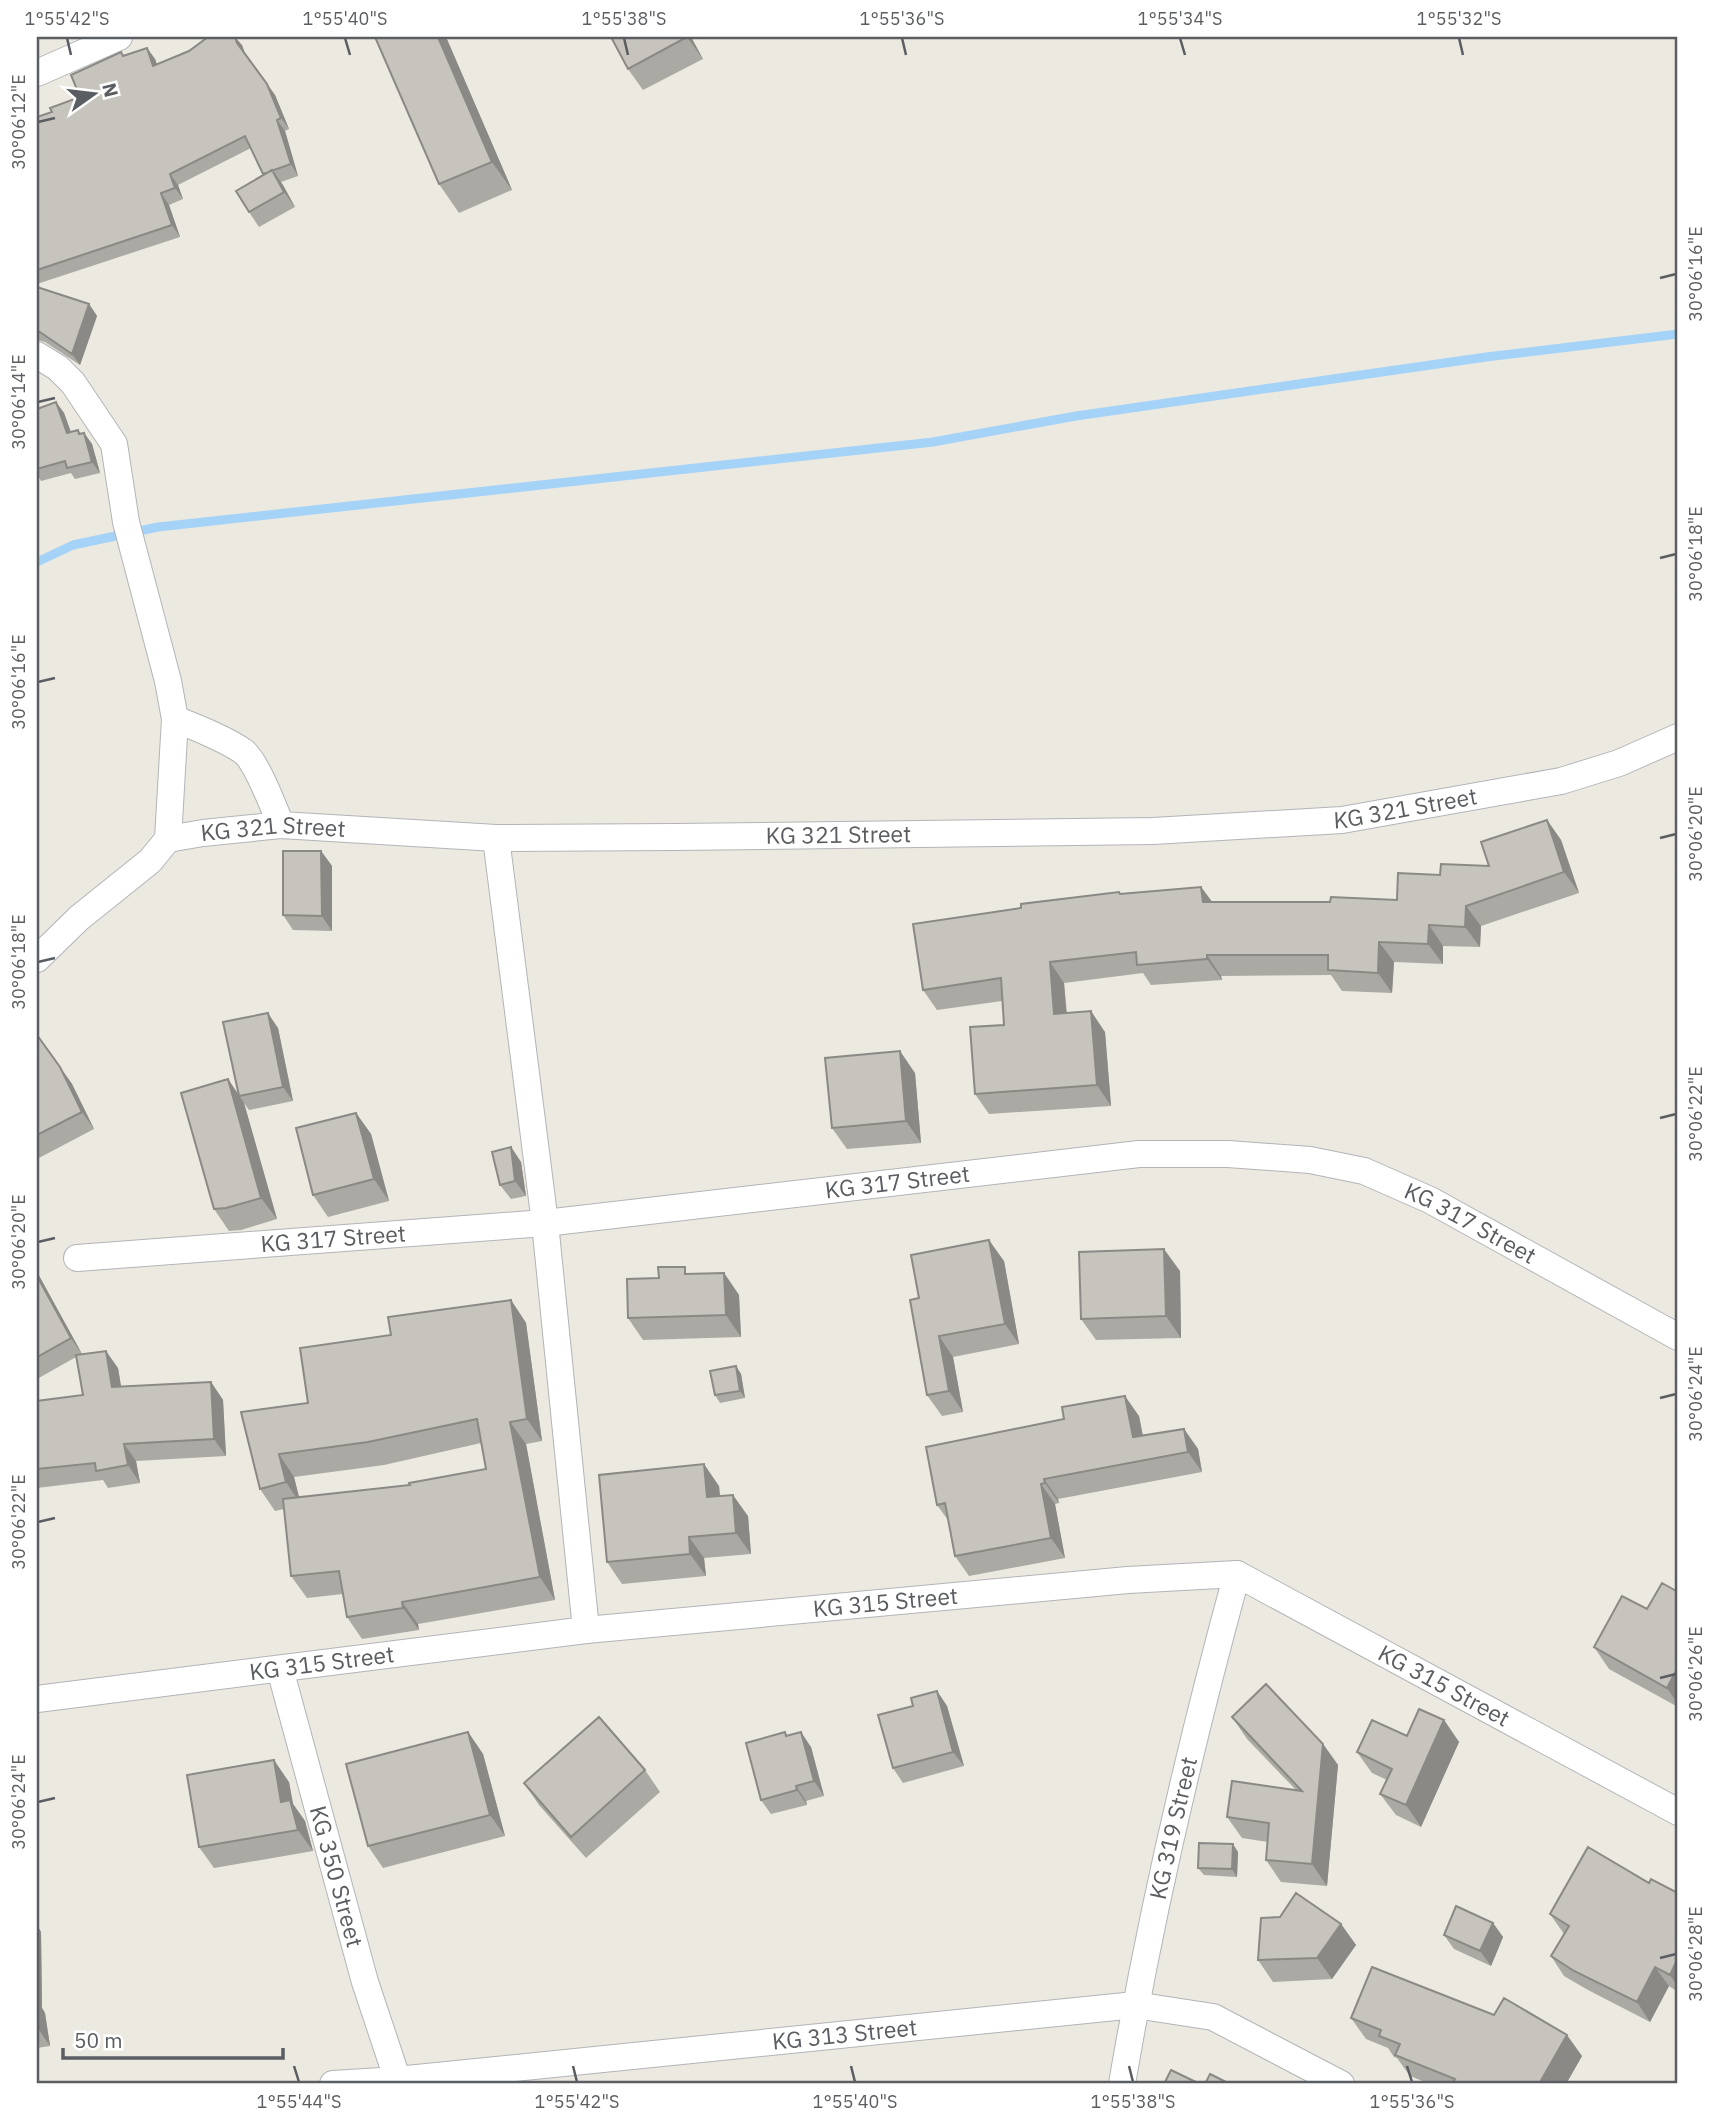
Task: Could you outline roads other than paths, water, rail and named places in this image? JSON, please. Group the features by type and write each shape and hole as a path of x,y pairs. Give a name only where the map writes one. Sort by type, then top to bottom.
{"street":[{"path":"37,73 120,37"},
{"path":"37,355 58,368 73,383 114,444 126,522 168,681 175,719 168,839"},
{"path":"175,719 246,753 267,791 281,825"},
{"name":"KG 321 Street","path":"37,959 79,918 150,860 168,839 203,833 281,825 496,838 1153,831 1342,820 1561,781 1619,763 1678,737"},
{"path":"496,838 545,1223 586,1630"},
{"name":"KG 317 Street","path":"77,1258 545,1223 1139,1154 1228,1154 1310,1160 1364,1171 1430,1200 1678,1337"},
{"name":"KG 315 Street","path":"37,1699 586,1630 1128,1580 1237,1574 1678,1812"},
{"name":"KG 319 Street","path":"1122,2084 1135,2005 1203,1697 1237,1574"},
{"name":"KG 350 Street","path":"280,1669 365,1982 398,2082"},
{"name":"KG 313 Street","path":"333,2084 398,2082 1135,2005 1213,2017 1341,2084"}],"waterway":[{"path":"37,562 73,545 158,527 933,442 1076,416 1486,357 1678,334"}]}
